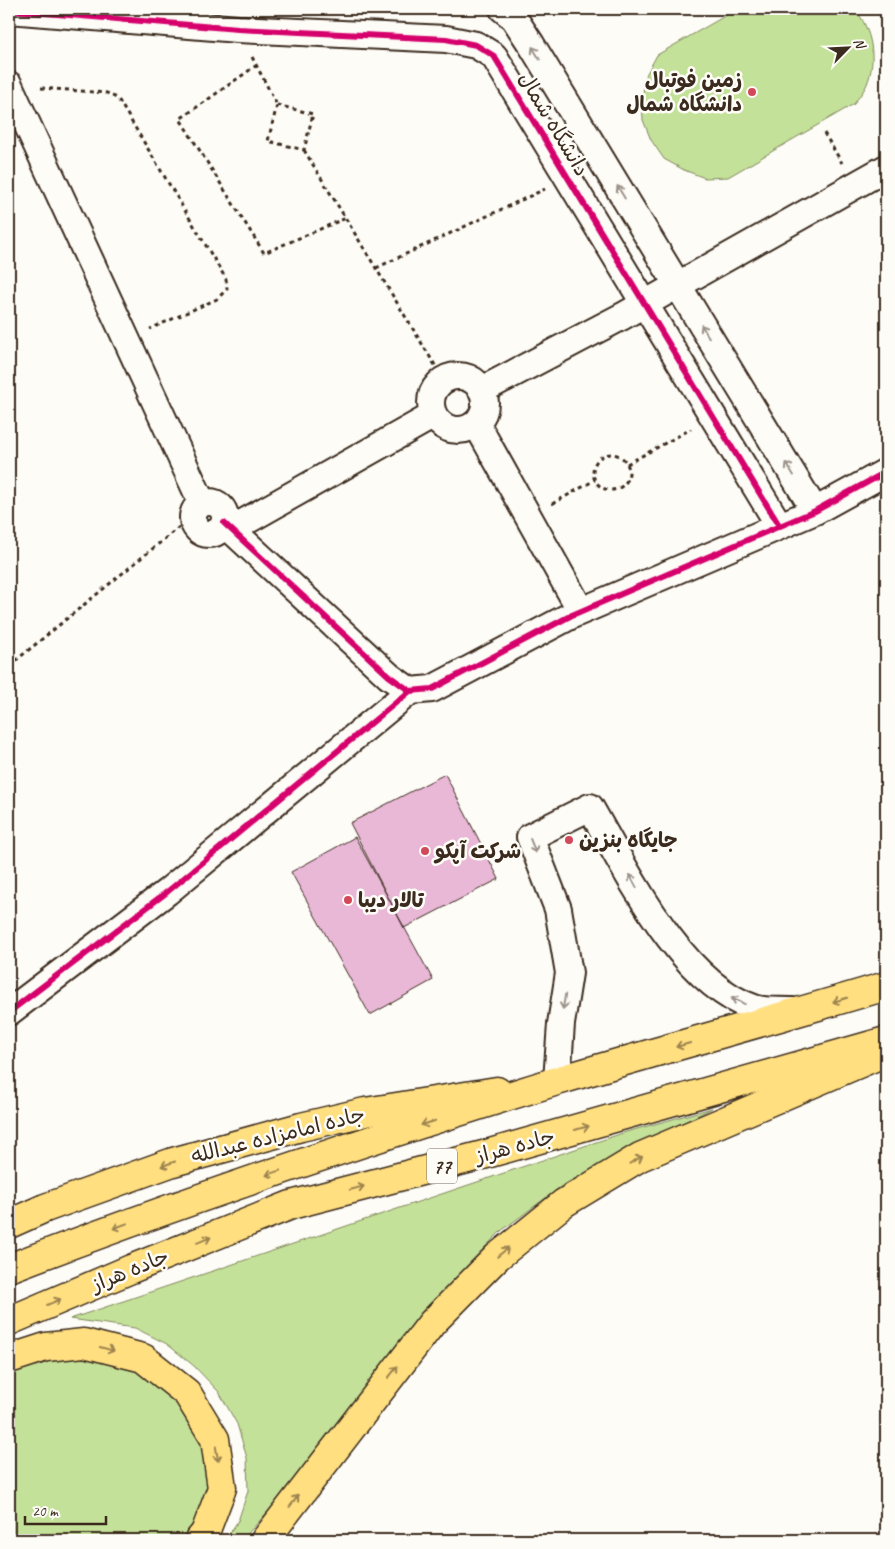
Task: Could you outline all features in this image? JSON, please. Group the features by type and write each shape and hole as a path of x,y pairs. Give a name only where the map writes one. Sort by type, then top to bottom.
{"main road":[{"name":"جاده هراز","path":"9,1268 138,1219 258,1178 558,1081 886,986"},
{"name":"جاده هراز","path":"9,1321 131,1269 291,1205 483,1155 886,1041"},
{"path":"265,1540 432,1323 497,1257 564,1203 640,1157 886,1052"},
{"name":"جاده امامزاده عبدالله","path":"9,1224 45,1208 173,1162 301,1127 365,1112 558,1081"},
{"path":"9,1359 46,1347 84,1343 143,1358 188,1393 215,1439 222,1488 205,1533 198,1540"}],"street":[{"path":"503,9 514,18 531,44 815,511"},
{"name":"دانشگاه شمال","path":"9,10 238,29 446,39 476,45 494,56 779,525"},
{"path":"9,85 127,340 198,509 212,502 222,508 228,526 389,676 410,691"},
{"path":"482,390 644,304 886,168"},
{"path":"461,376 469,378 482,390 485,408 482,416 470,428 453,430 445,427 434,415 432,408 434,392 444,380 461,376"},
{"path":"228,526 434,415"},
{"path":"476,424 581,611"},
{"path":"9,1012 168,892 410,691 432,689 581,611 815,511 886,472"},
{"path":"558,1081 561,1024 569,973 558,909 530,837 590,807 648,907 684,957 730,998 756,1009 803,1011"}],"path":[{"path":"238,29 277,105 268,141 304,150 444,380"},
{"path":"256,65 180,119 264,254 346,218"},
{"path":"9,85 107,93 118,99 226,279 227,289 217,298 127,340"},
{"path":"277,105 313,114 304,150"},
{"path":"824,133 856,185"},
{"path":"376,268 568,178"},
{"path":"627,464 714,417"},
{"path":"608,454 619,456 627,464 629,476 622,486 617,489 600,487 595,480 594,465 602,456 608,454"},
{"path":"528,517 595,480"},
{"path":"9,666 198,509"}],"green space":[{"name":"زمین فوتبال دانشگاه شمال","path":"737,9 855,9 869,35 872,65 866,87 854,104 728,177 705,178 684,170 664,159 651,140 643,120 642,98 646,75 657,55"},
{"path":"712,1108 563,1185 501,1231 450,1283 321,1443 296,1481 242,1540 225,1540 238,1521 248,1491 247,1458 237,1424 219,1392 194,1366 167,1344 135,1328 70,1319 626,1132"},
{"path":"82,1355 132,1364 178,1396 205,1443 208,1469 206,1491 198,1517 180,1540 9,1540 9,1374 44,1361"}],"building":[{"name":"شرکت آپکو","path":"445,774 499,879 404,928 350,823"},
{"name":"تالار دیبا","path":"355,837 433,980 370,1015 291,872"}],"cycle path":[{"path":"9,10 238,29 446,39 476,45 494,56 779,525"},
{"path":"224,523 389,676 410,691 432,689 572,615 815,511 886,472"},
{"path":"9,1012 167,892 410,691"}],"place":[{"name":"زمین فوتبال دانشگاه شمال","path":"752,92"},
{"name":"جایگاه بنزین","path":"569,840"},
{"name":"شرکت آپکو","path":"425,851"},
{"name":"تالار دیبا","path":"348,900"}]}
